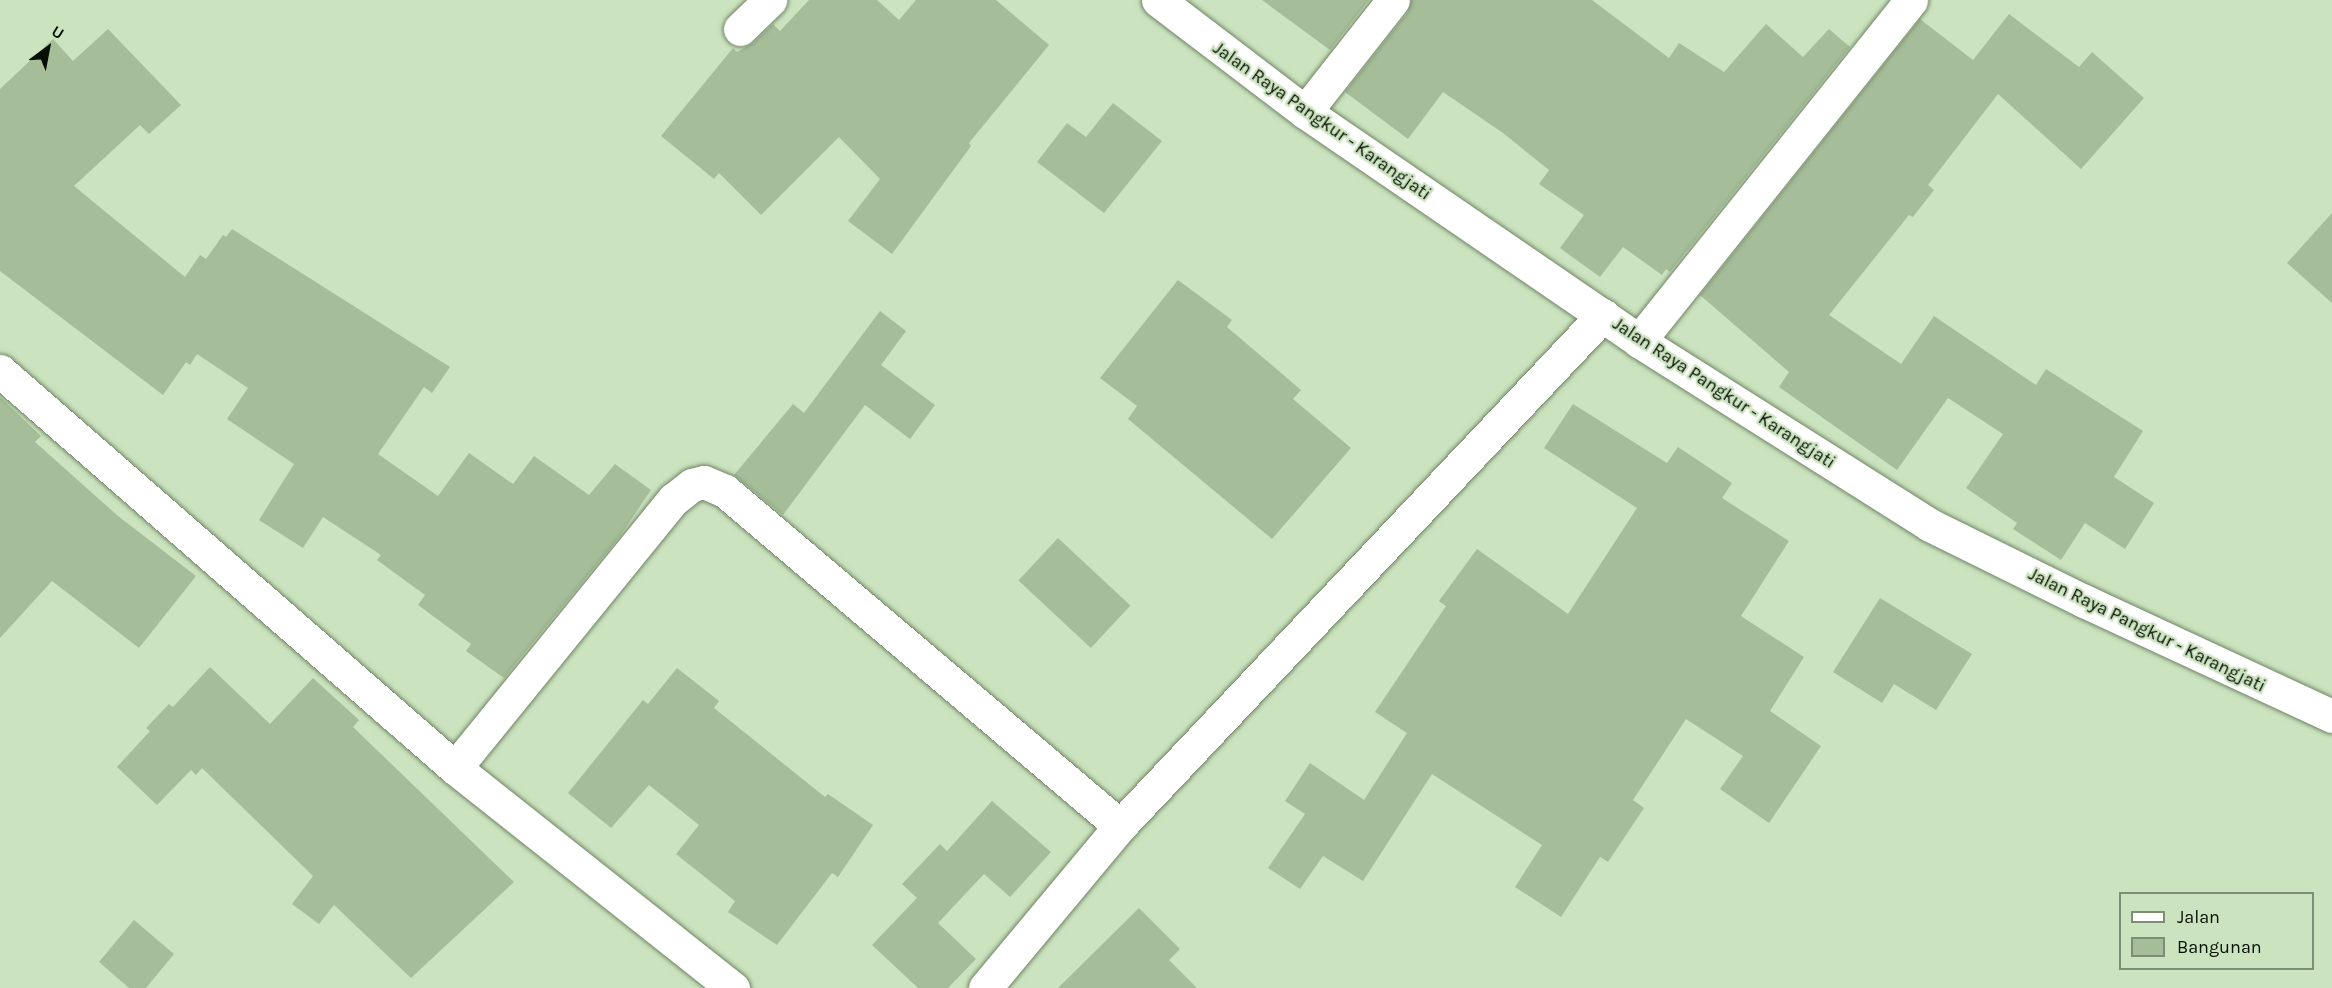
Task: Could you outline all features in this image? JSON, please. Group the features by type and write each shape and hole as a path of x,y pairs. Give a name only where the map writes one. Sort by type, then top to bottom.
{"street":[{"path":"740,30 770,0"},
{"name":"Jalan Raya Pangkur - Karangjati","path":"1158,0 1305,112 1639,341 1930,525 2084,602 2332,716"},
{"path":"1305,112 1393,0"},
{"path":"1639,341 1911,0"},
{"path":"985,988 1120,826 1603,315"},
{"path":"0,371 455,768 733,988"},
{"path":"455,768 674,499 692,485 704,482 725,491 1120,826"}],"building":[{"path":"809,0 877,0 899,20 916,0 996,0 1049,45 969,143 971,146 892,254 848,221 880,179 839,137 761,215 719,173 714,179 661,136 733,48 737,52 753,43 773,24 780,31"},
{"path":"1262,0 1369,0 1330,50"},
{"path":"1411,0 1592,0 1669,58 1679,43 1724,72 1766,24 1803,57 1829,29 1850,47 1670,272 1666,269 1662,275 1623,247 1600,277 1560,248 1584,215 1539,184 1549,170 1503,133 1443,92 1408,139 1345,92 1408,12"},
{"path":"2009,14 2079,67 2092,52 2144,98 2081,169 1998,94 1928,185 1934,190 1913,217 1909,215 1829,315 1901,364 1934,316 2036,385 2046,369 2143,431 2114,477 2154,503 2125,549 2085,523 2061,560 2013,529 2017,523 1966,488 2003,434 1948,398 1897,470 1779,387 1789,372 1700,295 1920,19 1973,60"},
{"path":"108,29 181,105 149,134 140,125 74,186 185,277 200,255 206,259 223,235 226,237 232,229 450,367 432,393 424,387 378,454 438,496 469,453 513,484 534,456 589,495 615,464 651,490 620,536 504,678 466,651 471,644 418,605 425,595 377,560 381,555 323,517 303,548 259,520 294,464 227,419 248,388 197,354 190,365 186,362 163,395 0,271 0,89 53,39 73,61"},
{"path":"1113,103 1162,141 1104,213 1037,162 1067,123 1086,137"},
{"path":"2332,213 2332,303 2287,263"},
{"path":"1178,280 1232,320 1227,327 1301,390 1293,399 1351,448 1272,539 1128,419 1137,406 1100,378"},
{"path":"880,311 906,331 881,365 935,405 910,439 865,405 783,515 734,475 793,404 804,413"},
{"path":"0,397 41,436 35,442 118,516 196,576 139,648 52,581 0,638"},
{"path":"1573,404 1667,463 1678,447 1732,483 1722,498 1789,541 1741,616 1804,657 1770,711 1821,746 1769,823 1720,789 1743,756 1686,719 1633,800 1644,808 1608,862 1600,857 1561,917 1515,887 1542,845 1432,774 1363,881 1323,856 1300,889 1268,868 1305,814 1285,801 1310,763 1364,800 1407,733 1375,712 1446,606 1439,601 1477,549 1568,614 1637,508 1544,448"},
{"path":"1058,538 1130,606 1091,648 1018,580"},
{"path":"1880,598 1972,654 1936,710 1894,684 1882,703 1833,672"},
{"path":"210,667 270,724 313,678 359,720 353,727 514,882 411,978 334,905 319,924 292,904 313,876 202,768 196,775 191,770 157,805 117,767 150,731 146,728 169,704 173,707"},
{"path":"677,668 719,701 714,708 825,797 828,794 873,825 838,877 832,873 777,945 728,912 735,901 676,854 699,825 649,785 611,828 568,793 643,700 648,704"},
{"path":"992,801 1051,852 1010,897 984,874 938,923 976,959 948,988 918,988 872,945 917,898 902,884 940,844 947,851"},
{"path":"1139,908 1180,949 1169,960 1197,988 1058,988"},
{"path":"134,920 174,954 146,988 129,988 99,962"}]}
